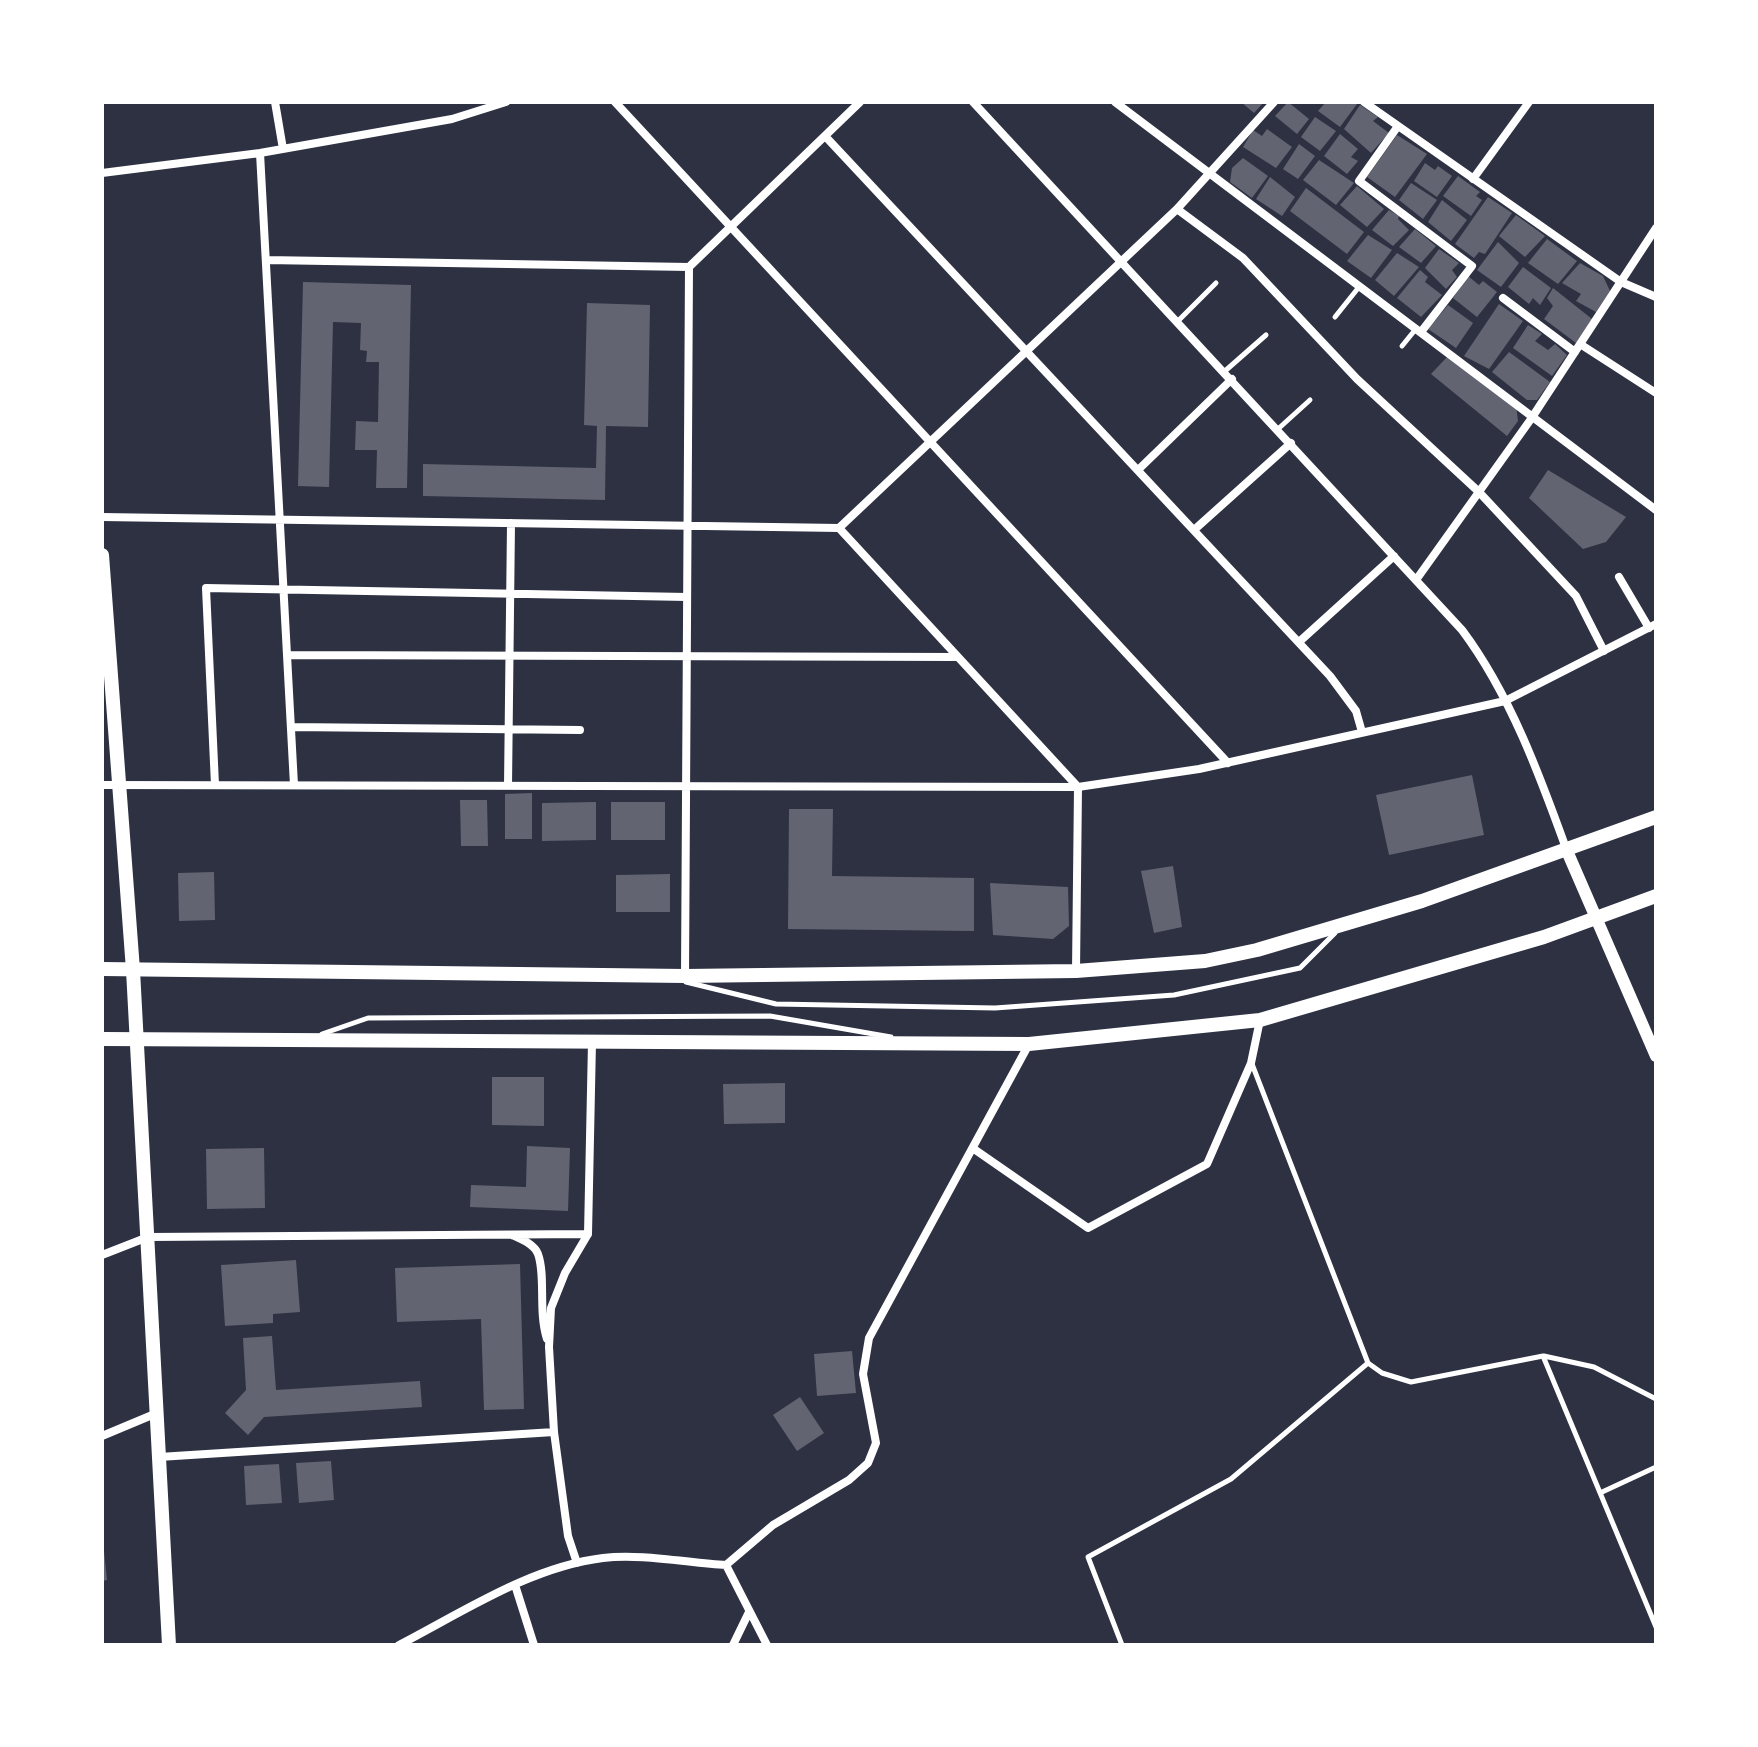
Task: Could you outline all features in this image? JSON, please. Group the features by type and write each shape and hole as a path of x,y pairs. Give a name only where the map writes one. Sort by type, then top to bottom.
{"main road":[{"path":"102,555 133,970 169,1645"},
{"path":"102,969 685,976 1076,971 1205,961 1257,950 1422,901 1656,817"},
{"path":"102,1039 1029,1044 1260,1020 1597,919 1656,896"}],"street":[{"path":"275,102 283,149"},
{"path":"102,173 283,149 452,119 506,102"},
{"path":"615,102 934,442 1228,763"},
{"path":"266,260 689,267 860,102"},
{"path":"973,102 1225,371 1484,659 1505,701 1656,1056"},
{"path":"1115,102 1656,510"},
{"path":"102,517 839,528 934,442 1177,209 1207,171 1274,102"},
{"path":"1365,102 1621,282 1656,297"},
{"path":"1473,179 1529,102"},
{"path":"1398,126 1359,181 1472,266 1418,331"},
{"path":"825,136 1299,642 1356,711 1362,732"},
{"path":"260,153 294,785"},
{"path":"1177,209 1243,258 1367,389 1479,492 1576,596 1604,651"},
{"path":"1416,580 1533,417 1656,228"},
{"path":"685,976 689,267"},
{"path":"1503,298 1578,348 1656,393"},
{"path":"1138,470 1232,379"},
{"path":"1194,530 1291,443"},
{"path":"508,786 511,523"},
{"path":"839,528 1078,787 1076,971"},
{"path":"1299,642 1394,556"},
{"path":"102,785 1078,787 1228,763 1505,701 1653,626 1619,577"},
{"path":"215,785 206,588 687,597"},
{"path":"287,655 955,657"},
{"path":"291,727 580,730"},
{"path":"974,1149 1088,1228 1207,1164 1251,1063 1260,1020"},
{"path":"577,1563 568,1536 554,1432 549,1347 551,1308 565,1273 588,1234 592,1042"},
{"path":"399,1645 515,1585 577,1563 605,1557 726,1565 773,1525 849,1480 868,1463 876,1443 863,1374 869,1338 1029,1044"},
{"path":"512,1234 529,1243 538,1253 541,1320 549,1347"},
{"path":"102,1255 148,1237 588,1234"},
{"path":"102,1436 157,1413"},
{"path":"159,1457 554,1432"},
{"path":"726,1565 767,1645"},
{"path":"515,1585 534,1645"},
{"path":"733,1645 749,1612"}],"lane":[{"path":"1178,321 1216,283"},
{"path":"1335,317 1360,287"},
{"path":"1402,346 1418,331"},
{"path":"1225,371 1266,335"},
{"path":"1278,429 1310,400"},
{"path":"659,976 776,1004 995,1008 1174,995 1300,968 1344,923"},
{"path":"306,1040 368,1018 756,1015 857,1030 917,1043"},
{"path":"1251,1063 1368,1363 1382,1373 1411,1382 1543,1356 1594,1367 1656,1399"},
{"path":"1543,1356 1656,1627"},
{"path":"1122,1645 1088,1557 1231,1479 1368,1363"},
{"path":"1600,1493 1656,1467"}],"building":[{"path":"1241,102 1264,102 1254,113"},
{"path":"1288,102 1309,119 1297,134 1275,116"},
{"path":"1326,102 1357,104 1340,127 1318,111"},
{"path":"1360,105 1378,117 1373,121 1389,133 1371,153 1344,129"},
{"path":"1315,117 1336,131 1320,151 1301,137"},
{"path":"1267,129 1292,147 1276,168 1243,147 1253,130 1262,136"},
{"path":"1340,134 1358,149 1351,157 1358,161 1347,174 1324,156"},
{"path":"1397,135 1427,154 1395,197 1367,177"},
{"path":"1299,144 1315,156 1298,179 1283,169"},
{"path":"1243,158 1268,176 1252,198 1230,182 1232,168"},
{"path":"1319,160 1354,183 1336,205 1303,180"},
{"path":"1425,163 1435,170 1438,166 1452,176 1437,197 1414,181"},
{"path":"1458,176 1480,192 1476,196 1482,200 1471,216 1443,196"},
{"path":"1270,177 1295,197 1282,216 1256,199"},
{"path":"1411,183 1437,200 1423,219 1399,200"},
{"path":"1357,186 1384,209 1367,227 1340,205"},
{"path":"1306,188 1364,232 1347,254 1290,211"},
{"path":"1488,197 1512,213 1485,254 1479,252 1474,258 1455,244"},
{"path":"1442,200 1467,220 1451,241 1428,222"},
{"path":"1389,210 1399,216 1398,219 1409,230 1393,246 1372,230"},
{"path":"1516,215 1545,236 1525,257 1499,236"},
{"path":"1415,229 1436,246 1421,263 1399,247"},
{"path":"1368,235 1392,250 1371,278 1347,261"},
{"path":"1547,239 1577,261 1558,284 1528,263"},
{"path":"1498,242 1519,263 1501,287 1477,270"},
{"path":"1439,249 1459,263 1452,270 1457,277 1446,289 1425,268"},
{"path":"1397,253 1419,267 1394,296 1375,280"},
{"path":"1580,263 1603,276 1610,291 1596,312 1576,301 1581,294 1562,283"},
{"path":"1523,267 1551,288 1540,305 1533,298 1529,304 1508,287"},
{"path":"1420,270 1428,277 1425,282 1442,295 1421,317 1397,298"},
{"path":"1468,276 1479,285 1483,281 1497,292 1477,317 1453,298"},
{"path":"303,282 411,285 407,488 376,488 377,450 355,450 356,421 378,422 379,362 366,362 367,351 360,350 361,323 333,322 329,487 298,486"},
{"path":"1553,288 1592,319 1576,343 1544,319 1553,306 1547,298"},
{"path":"587,303 650,305 648,427 606,426 605,500 423,496 423,464 596,468 597,426 584,425"},
{"path":"1499,304 1523,321 1489,369 1464,356"},
{"path":"1448,305 1473,323 1456,348 1428,329"},
{"path":"1528,325 1542,334 1535,341 1548,350 1555,344 1567,355 1552,376 1513,348"},
{"path":"1509,352 1550,382 1537,400 1527,400 1492,372"},
{"path":"1447,357 1516,405 1518,421 1507,436 1431,374"},
{"path":"1548,470 1626,517 1606,542 1583,549 1529,498"},
{"path":"1472,775 1484,835 1389,855 1376,795"},
{"path":"532,793 532,839 505,839 505,794"},
{"path":"460,800 487,800 488,846 461,846"},
{"path":"596,802 596,840 542,841 542,803"},
{"path":"611,802 665,802 665,840 611,840"},
{"path":"789,809 833,809 832,876 974,878 974,931 788,929"},
{"path":"1173,866 1182,927 1154,933 1141,871"},
{"path":"214,872 215,920 179,921 178,873"},
{"path":"670,874 670,912 616,912 616,875"},
{"path":"990,883 1068,887 1069,926 1053,939 993,935"},
{"path":"492,1077 544,1077 544,1126 492,1125"},
{"path":"785,1083 785,1123 724,1124 723,1084"},
{"path":"527,1146 570,1148 568,1211 470,1207 471,1185 526,1187"},
{"path":"264,1148 265,1208 207,1209 206,1149"},
{"path":"296,1260 300,1312 273,1314 273,1323 225,1326 221,1265"},
{"path":"520,1264 524,1409 484,1410 481,1319 397,1322 395,1268"},
{"path":"272,1336 276,1390 420,1381 422,1407 264,1417 248,1435 225,1413 246,1390 243,1338"},
{"path":"852,1351 856,1393 817,1396 814,1354"},
{"path":"800,1397 824,1433 797,1451 773,1415"},
{"path":"331,1461 334,1500 299,1503 296,1463"},
{"path":"279,1464 282,1503 246,1505 244,1466"},
{"path":"102,1531 107,1580 102,1581"}]}
